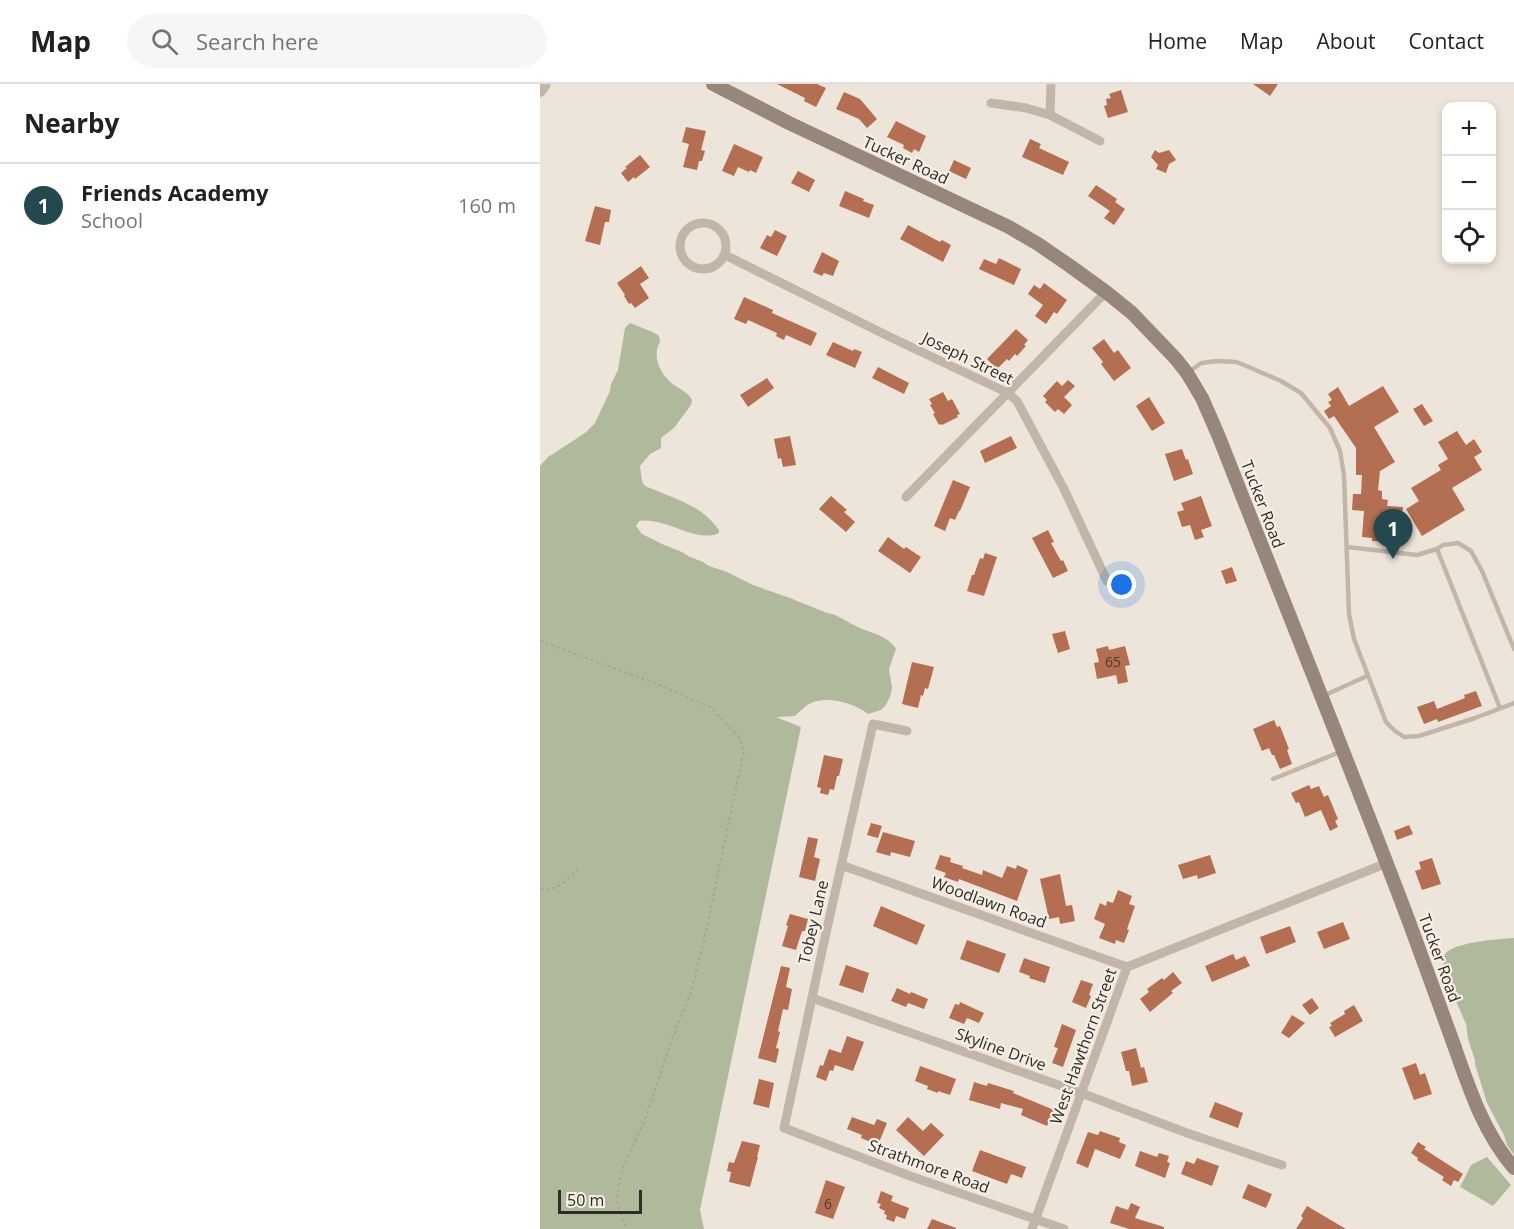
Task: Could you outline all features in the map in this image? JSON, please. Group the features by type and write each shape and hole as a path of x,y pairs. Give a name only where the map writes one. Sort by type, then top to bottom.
{"main road":[{"name":"Tucker Road","path":"713,84 789,123 1009,227 1038,244 1106,292 1149,330 1187,373 1214,425 1387,863 1477,1107 1492,1138 1514,1168"}],"street":[{"path":"540,91 545,84"},
{"path":"1050,115 1051,84"},
{"path":"991,103 1026,108 1050,115 1100,141"},
{"path":"695,224 713,225 725,238 727,247 725,255 711,268 694,267 686,262 681,254 682,236 695,224"},
{"name":"Joseph Street","path":"725,255 1008,393 1017,401 1064,489 1107,581"},
{"path":"906,497 1106,292"},
{"name":"Tobey Lane","path":"784,1128 873,724 907,731"},
{"name":"West Hawthorn Street","path":"1032,1229 1127,967 1387,863"},
{"name":"Woodlawn Road","path":"841,865 1127,967"},
{"name":"Skyline Drive","path":"812,998 1282,1165"},
{"name":"Strathmore Road","path":"784,1128 910,1176 1064,1229"}],"lane":[{"path":"1187,373 1201,363 1238,362 1281,381 1301,393 1330,428 1340,451 1344,476 1349,614 1354,639 1386,722 1404,737 1419,736 1514,703"},
{"path":"1347,547 1417,555 1443,545 1458,543 1471,551 1482,571 1514,649"},
{"path":"1437,549 1500,708"},
{"path":"1321,696 1367,676"},
{"path":"1273,779 1342,751"}],"path":[{"path":"540,642 657,684 710,707 738,736 744,750 704,945 692,989 672,1038 645,1119 622,1170 617,1200 627,1229"},
{"path":"540,889 547,890 559,886 579,868"}],"green space":[{"path":"630,323 659,336 657,360 661,371 669,381 692,400 691,405 674,428 661,438 661,448 650,454 640,466 642,481 645,486 697,509 719,530 719,533 701,535 659,522 639,521 636,526 642,534 753,585 838,616 888,640 896,649 889,669 891,694 881,710 868,714 847,704 823,700 809,704 795,716 776,717 801,727 700,1210 704,1229 540,1229 540,466 548,457 585,433 595,423 618,370 625,328"},
{"path":"1514,938 1514,1155 1487,1103 1468,1039 1466,1024 1455,999 1443,963 1443,956 1457,947 1477,942"},
{"path":"1487,1157 1511,1185 1493,1206 1460,1187 1471,1165"}],"building":[{"path":"777,84 817,84 826,88 816,107 804,101 805,98"},
{"path":"1253,84 1278,84 1270,96"},
{"path":"1121,90 1128,112 1108,118 1104,106 1107,105 1106,99 1111,98 1109,94"},
{"path":"844,92 860,99 877,119 867,128 859,119 836,109"},
{"path":"896,121 926,136 919,152 914,149 912,153 903,148 904,145 887,137"},
{"path":"686,127 706,131 701,150 705,151 697,170 683,167 689,144 682,142"},
{"path":"1030,139 1041,144 1039,148 1069,162 1063,175 1022,157"},
{"path":"734,144 763,157 756,173 738,167 734,176 722,171"},
{"path":"1155,150 1159,153 1169,150 1176,160 1169,164 1166,173 1156,169 1158,165 1151,157"},
{"path":"640,155 650,167 628,182 621,173"},
{"path":"954,160 971,168 966,179 949,171"},
{"path":"798,171 815,180 809,192 791,183"},
{"path":"1096,185 1117,199 1115,202 1125,209 1114,225 1104,218 1110,211 1088,196"},
{"path":"845,191 874,205 869,218 839,206"},
{"path":"595,206 611,210 609,222 605,222 600,245 585,241"},
{"path":"908,225 940,242 942,240 951,245 943,262 900,239"},
{"path":"775,230 787,236 777,256 760,248 767,235 771,237"},
{"path":"822,252 839,261 833,276 824,273 822,276 813,272"},
{"path":"999,258 1021,269 1014,285 979,269 984,259 996,264"},
{"path":"641,266 649,278 640,284 649,298 635,308 631,303 629,304 617,283"},
{"path":"1044,283 1067,300 1057,314 1054,312 1046,324 1035,316 1043,305 1028,294 1034,285 1040,289"},
{"path":"744,297 773,310 772,313 817,333 811,346 786,335 784,340 776,336 777,333 748,320 746,324 734,319"},
{"path":"1016,329 1028,340 1024,345 1026,346 1017,356 1015,354 1009,361 1007,359 997,369 987,359"},
{"path":"1104,339 1114,353 1118,350 1131,368 1114,381 1092,348"},
{"path":"833,342 853,351 854,349 862,352 855,368 826,355"},
{"path":"878,367 909,383 904,394 872,378"},
{"path":"767,378 774,388 748,407 740,395"},
{"path":"1068,380 1075,386 1064,397 1072,405 1064,414 1058,409 1055,412 1045,402 1047,400 1043,396 1057,381 1062,386"},
{"path":"1383,386 1399,412 1374,427 1395,462 1380,471 1378,490 1382,491 1382,499 1388,500 1387,506 1403,507 1400,541 1391,540 1391,542 1372,541 1372,538 1362,537 1364,511 1352,510 1353,494 1361,494 1362,475 1356,475 1356,448 1334,416 1329,419 1324,411 1331,406 1328,402 1332,400 1328,394 1338,387 1349,406"},
{"path":"943,392 948,401 952,399 960,414 939,425 929,399"},
{"path":"1149,397 1165,423 1152,431 1136,406"},
{"path":"1422,404 1433,421 1424,426 1413,409"},
{"path":"1457,431 1466,445 1474,439 1482,452 1474,457 1482,470 1452,488 1465,510 1422,536 1406,509 1419,501 1411,488 1441,470 1438,465 1448,459 1438,442"},
{"path":"790,436 796,465 783,467 781,458 778,459 774,439"},
{"path":"1011,436 1017,448 985,463 980,451"},
{"path":"1182,449 1193,474 1174,481 1165,454"},
{"path":"953,480 970,487 955,520 950,518 945,531 934,526"},
{"path":"831,496 847,510 844,512 855,522 846,532 819,509"},
{"path":"1201,496 1212,526 1201,530 1204,537 1195,540 1190,525 1182,527 1177,512 1184,510 1181,503"},
{"path":"1048,530 1054,542 1051,543 1068,571 1053,578 1032,538"},
{"path":"888,537 904,549 906,547 921,557 910,573 878,551"},
{"path":"985,553 997,557 984,596 967,591 980,558 983,559"},
{"path":"1232,567 1237,581 1226,584 1221,571"},
{"path":"1065,631 1070,649 1058,653 1052,634"},
{"path":"1108,646 1109,650 1125,646 1130,665 1125,666 1128,682 1118,684 1116,675 1097,679 1094,663 1099,662 1096,649"},
{"path":"912,662 934,667 928,689 925,688 923,696 921,695 918,708 902,704"},
{"path":"1476,691 1482,706 1438,722 1437,719 1424,724 1417,707 1434,701 1437,709"},
{"path":"1274,720 1277,727 1280,726 1292,764 1280,769 1269,748 1262,751 1253,729"},
{"path":"824,755 843,759 834,790 830,789 828,795 820,793 821,788 817,787"},
{"path":"1309,785 1311,789 1319,786 1324,797 1328,795 1338,819 1335,821 1338,827 1330,831 1321,810 1305,817 1299,802 1296,803 1291,793"},
{"path":"871,823 882,826 878,838 867,835"},
{"path":"1409,825 1413,834 1397,840 1394,831"},
{"path":"883,832 915,841 910,857 891,852 890,856 876,852"},
{"path":"808,837 818,839 814,857 820,859 815,881 799,877"},
{"path":"940,855 951,858 950,862 963,866 962,868 982,875 983,870 1002,878 1007,866 1016,869 1017,865 1028,870 1017,901 959,879 958,882 944,877 946,873 935,869"},
{"path":"1210,855 1216,873 1198,879 1197,875 1183,879 1178,865"},
{"path":"1432,858 1441,884 1422,890 1415,871 1421,869 1419,862"},
{"path":"1060,874 1066,906 1072,905 1075,921 1060,924 1059,917 1049,919 1040,879"},
{"path":"1118,890 1132,896 1129,904 1135,906 1124,943 1116,940 1115,944 1099,938 1105,924 1094,919 1100,903 1106,906 1107,901 1113,903"},
{"path":"881,906 925,925 917,945 873,926"},
{"path":"790,914 808,919 796,950 782,946"},
{"path":"1343,922 1350,939 1324,949 1317,932"},
{"path":"1290,926 1296,942 1266,954 1260,937"},
{"path":"967,940 1006,954 999,973 960,959"},
{"path":"1233,954 1236,960 1245,956 1250,966 1212,982 1205,966"},
{"path":"1024,958 1050,967 1045,983 1019,972"},
{"path":"846,965 869,973 863,993 839,985"},
{"path":"781,966 790,968 786,987 792,989 788,1010 783,1009 778,1031 780,1032 776,1048 779,1049 776,1063 758,1058"},
{"path":"1173,972 1182,983 1150,1012 1140,999 1149,992 1147,989"},
{"path":"1081,980 1093,984 1086,1008 1072,1002"},
{"path":"897,988 928,999 924,1009 908,1003 906,1007 891,1001"},
{"path":"1312,998 1319,1008 1310,1015 1302,1005"},
{"path":"960,1002 984,1013 979,1023 967,1018 964,1024 949,1018 955,1004 959,1005"},
{"path":"1354,1005 1363,1021 1335,1037 1329,1027 1332,1026 1330,1023"},
{"path":"1292,1015 1305,1023 1289,1038 1281,1033"},
{"path":"1062,1024 1076,1030 1063,1067 1052,1063 1058,1048 1054,1047"},
{"path":"847,1036 864,1042 853,1071 835,1065 833,1071 830,1070 826,1081 816,1077 829,1049 841,1053"},
{"path":"1136,1048 1141,1068 1144,1067 1148,1082 1132,1086 1121,1052"},
{"path":"1416,1063 1420,1075 1425,1073 1432,1094 1414,1100 1402,1068"},
{"path":"920,1066 956,1079 950,1095 927,1089 928,1086 915,1081"},
{"path":"759,1079 774,1083 769,1108 753,1104"},
{"path":"974,1082 987,1086 988,1083 1014,1091 1013,1093 1054,1110 1047,1126 1021,1115 1023,1109 1001,1103 1000,1109 969,1100"},
{"path":"1215,1102 1243,1113 1238,1128 1209,1117"},
{"path":"852,1117 874,1125 877,1119 887,1123 878,1145 847,1129"},
{"path":"908,1117 923,1131 931,1123 944,1135 924,1156 896,1130"},
{"path":"1100,1131 1120,1138 1119,1142 1126,1145 1120,1159 1095,1149 1088,1168 1076,1163 1088,1132 1098,1135"},
{"path":"742,1141 760,1145 750,1187 729,1182 731,1172 727,1171 729,1162 734,1163"},
{"path":"1418,1142 1426,1147 1424,1149 1463,1174 1458,1182 1454,1180 1451,1186 1442,1180 1444,1177 1417,1160 1418,1158 1411,1153"},
{"path":"980,1150 1026,1167 1022,1178 1011,1174 1007,1184 972,1171"},
{"path":"1140,1151 1157,1157 1159,1153 1169,1156 1167,1162 1170,1163 1165,1178 1135,1166"},
{"path":"1197,1158 1219,1166 1212,1186 1181,1174 1186,1161 1194,1164"},
{"path":"826,1180 845,1187 833,1219 815,1213"},
{"path":"1248,1184 1272,1194 1266,1208 1242,1198"},
{"path":"881,1191 893,1196 891,1201 909,1208 905,1219 896,1216 894,1222 886,1219 885,1211 879,1208 881,1204 877,1203"},
{"path":"1131,1203 1140,1207 1135,1218 1164,1227 1164,1229 1129,1229 1110,1223 1116,1206 1128,1210"},
{"path":"1307,1206 1346,1229 1296,1229"},
{"path":"932,1219 956,1228 956,1229 927,1229"}],"place":[{"name":"Friends Academy","path":"1393,559"}]}
